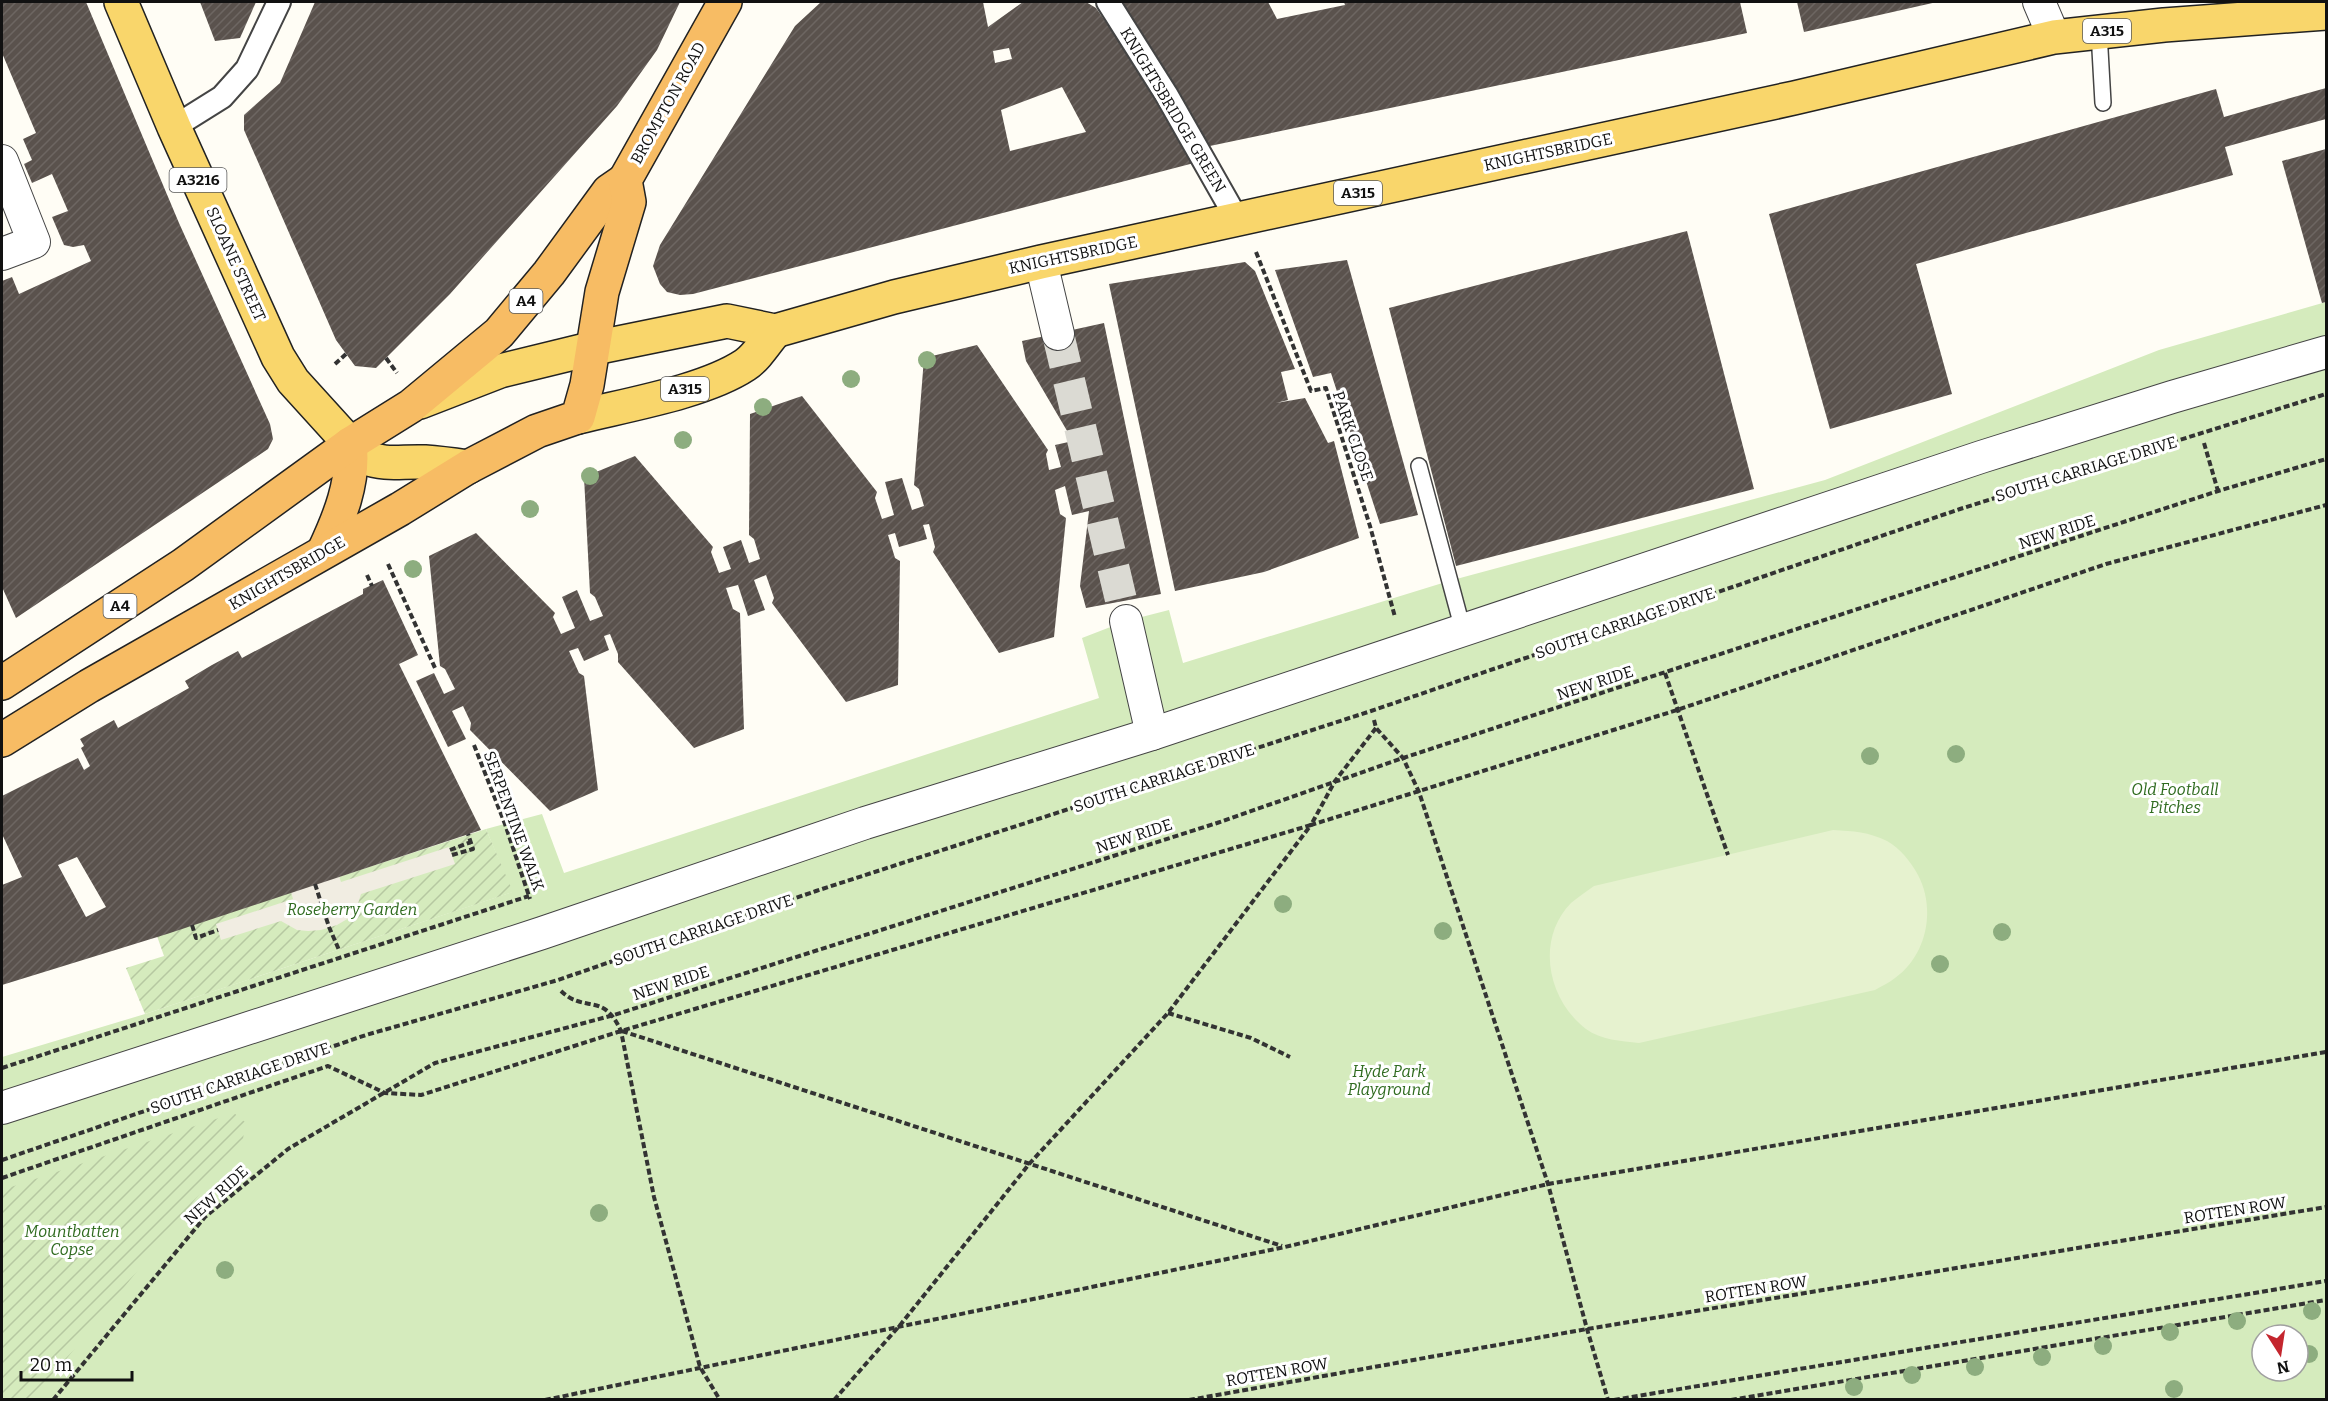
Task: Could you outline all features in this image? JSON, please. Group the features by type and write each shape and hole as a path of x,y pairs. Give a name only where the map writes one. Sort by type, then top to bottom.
{"highway":[{"name":"BROMPTON ROAD","path":"594,348 602,292 629,202 625,180 725,2"},
{"name":"KNIGHTSBRIDGE","path":"2,683 192,559 350,444 405,391 499,333 549,273 609,191 625,180"},
{"path":"578,417 594,348"},
{"name":"KNIGHTSBRIDGE","path":"2,740 89,686 468,467 537,430 578,417"},
{"path":"324,552 351,478 350,444"}],"main road":[{"name":"SLOANE STREET","path":"121,2 174,127 278,357 293,381 350,444"},
{"name":"KNIGHTSBRIDGE","path":"405,391 594,348 727,321 775,331 894,297 1041,261 1782,100 2054,37 2290,8 2326,13"},
{"name":"KNIGHTSBRIDGE","path":"578,417 720,378 747,364 775,331"},
{"name":"A3216","path":"350,444 362,457 378,462 401,464 423,462 468,467"}],"street":[{"path":"174,127 222,98 247,69 262,42 279,2"},
{"name":"KNIGHTSBRIDGE GREEN","path":"1108,2 1166,94 1237,219"},
{"path":"2039,2 2054,37"},
{"path":"2,161 34,242 2,254"},
{"path":"1041,261 1058,334"},
{"path":"2,1108 531,936 865,823 1152,734 1981,457 2172,396 2326,352"},
{"path":"1126,621 1152,734"}],"lane":[{"path":"2099,32 2103,103"},
{"path":"1419,466 1463,630"}],"path":[{"name":"PARK CLOSE","path":"1237,219 1260,258 1311,391 1326,388 1370,526 1404,649"},
{"path":"335,364 346,354"},
{"path":"386,358 405,391"},
{"name":"SOUTH CARRIAGE DRIVE","path":"2,1160 366,1035 558,980 816,891 1371,711 1960,509 2326,394"},
{"path":"2204,443 2218,491"},
{"name":"NEW RIDE","path":"53,1400 205,1217 288,1149 435,1063 614,1015 1217,823 1403,758 2218,491 2326,459"},
{"path":"2,1178 328,1066 385,1094 422,1095 621,1031 1419,792 1677,710 2106,564 2326,505"},
{"path":"388,564 435,668"},
{"path":"367,575 372,586"},
{"path":"1665,673 1728,855"},
{"path":"1374,720 1376,728 1403,758 1419,792 1548,1184 1608,1400"},
{"path":"834,1400 901,1324 1030,1163 1168,1013 1311,825 1335,781 1376,728"},
{"name":"SERPENTINE WALK","path":"474,746 505,824 532,905"},
{"path":"452,855 473,849 468,834"},
{"path":"450,850 471,843"},
{"path":"315,884 339,950"},
{"path":"2,1068 529,896"},
{"path":"192,925 196,938 218,930"},
{"path":"561,991 571,1000 598,1005 614,1015 621,1031 654,1197 700,1367 720,1400"},
{"path":"1168,1013 1251,1038 1290,1057"},
{"path":"621,1031 1285,1246"},
{"path":"545,1400 901,1324 1285,1246 1548,1184 2326,1052"},
{"name":"ROTTEN ROW","path":"1189,1400 1587,1329 2326,1207"},
{"path":"1614,1400 2326,1281"},
{"path":"1731,1400 2326,1300"}],"green space":[{"path":"2326,302 2326,1399 2,1400 2,1057 145,1014 512,892 486,829 542,814 564,873 1099,698 1082,638 1126,621 1169,610 1183,663 1449,581 1825,480 2159,350"},
{"name":"Roseberry Garden","path":"486,829 513,892 145,1014 126,968 164,956 157,936"},
{"path":"1833,830 1867,834 1892,844 1912,865 1923,888 1927,916 1921,944 1915,957 1906,968 1890,981 1875,990 1639,1043 1598,1036 1573,1017 1555,986 1550,951 1553,934 1560,918 1571,903 1594,886"},
{"name":"Mountbatten Copse","path":"234,1113 245,1122 243,1140 34,1399 2,1399 2,1190"}],"shaded area":[{"path":"449,847 455,864 361,894 356,910 349,918 337,925 308,931 297,930 281,921 221,940 216,924 293,899 291,892 339,876 341,882"}],"building":[{"path":"2,2 86,2 179,223 270,424 273,439 268,449 16,618 2,587 2,281 12,277 19,294 91,261 84,245 73,247 64,245 52,217 68,211 52,174 32,183 24,164 32,160 23,139 36,133 2,53"},
{"path":"200,2 256,2 240,38 215,41"},
{"path":"315,2 680,2 657,50 617,106 450,294 376,368 355,366 336,340 244,130 244,115 280,83"},
{"path":"821,2 983,2 988,27 1023,2 1086,2 1096,8 1115,35 1124,33 1194,163 693,294 680,295 667,292 660,284 653,266 660,245 795,26","holes":["1009,48 1012,59 995,63 993,51","1062,87 1086,132 1010,151 1001,110"]},
{"path":"1117,2 1268,2 1277,19 1345,5 1344,2 1740,2 1747,33 1205,147"},
{"path":"1797,2 1937,2 1804,32"},
{"path":"2326,88 2326,119 2225,147 2233,175 1916,264 1952,394 1830,429 1769,214 2216,89 2224,117"},
{"path":"2326,149 2326,302 2322,303 2282,161"},
{"path":"1687,231 1754,489 1456,566 1389,308"},
{"path":"1347,260 1418,515 1380,524 1331,373 1313,377 1275,270"},
{"path":"1245,262 1255,271 1295,369 1281,372 1288,400 1276,403 1305,398 1328,443 1334,441 1359,538 1264,572 1175,591 1109,284"},
{"path":"1104,323 1161,594 1086,608 1080,586 1089,511 1072,515 1065,486 1055,490 1060,514 1066,518 1054,637 999,653 933,552 935,547 929,524 923,525 927,539 899,547 895,533 888,535 895,558 900,561 898,685 846,702 772,603 774,598 766,575 754,580 765,610 748,616 738,585 726,588 733,609 740,613 744,729 694,748 618,662 618,654 610,634 604,636 609,650 584,661 578,648 569,651 579,673 584,676 598,790 550,811 470,730 471,723 463,706 452,711 466,739 448,747 416,681 434,673 444,694 455,689 445,669 440,666 429,556 476,533 555,613 553,617 561,634 575,628 562,597 577,590 590,621 603,616 595,597 590,593 584,477 635,456 713,547 711,552 719,573 731,569 723,547 741,540 749,563 760,559 754,539 749,535 750,414 802,396 877,492 875,498 882,519 894,515 885,482 902,478 912,510 924,506 919,489 914,485 924,358 977,345 1048,450 1046,454 1049,470 1061,467 1055,445 1073,441 1026,361 1022,341"},
{"path":"383,580 418,655 399,664 481,830 167,934 2,985 2,885 22,877 2,834 2,796 78,758 84,770 90,766 81,748 84,746 80,739 114,720 118,728 189,688 185,681 212,665 238,651 242,658 363,594 363,589","holes":["77,857 106,907 86,917 58,865"]}],"tunnel":[{"path":"1058,334 1126,621"}],"park label":[{"name":"Old Football Pitches","path":"2175,798"},
{"name":"Hyde Park Playground","path":"1389,1080"}]}
